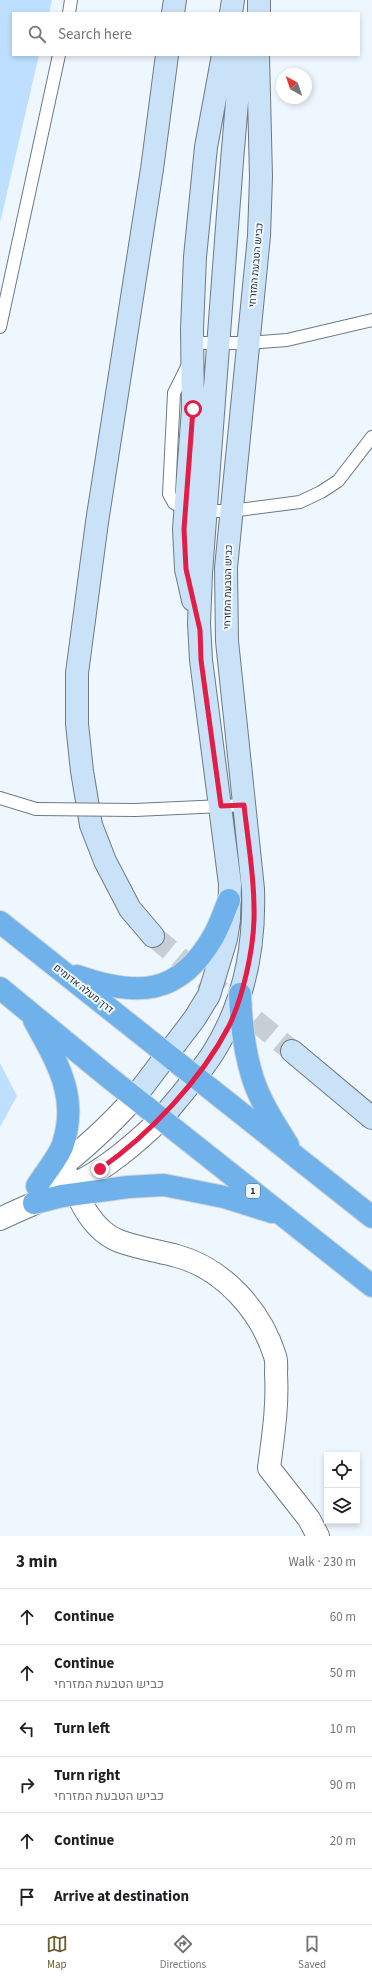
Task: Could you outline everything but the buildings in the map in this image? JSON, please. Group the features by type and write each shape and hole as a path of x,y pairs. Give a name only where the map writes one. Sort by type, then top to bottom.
{"highway":[{"path":"64,971 96,983 115,987 134,989 155,988 186,971 200,956 213,936 229,900"},
{"name":"דרך מעלה אדומים","path":"0,922 64,971 296,1158 372,1217"},
{"name":"1","path":"0,988 372,1286"},
{"path":"240,994 242,1028 253,1080 269,1114 296,1158"},
{"path":"30,1012 63,1076 69,1109 64,1155 35,1194"},
{"path":"35,1194 75,1190 164,1185 224,1197 286,1217"}],"main road":[{"path":"173,12 175,0"},
{"path":"231,12 233,0"},
{"path":"245,12 246,0"},
{"path":"259,0 259,12"},
{"path":"153,936 130,909 104,861 91,825 82,771 79,740 77,673 97,522 152,168 167,56"},
{"path":"196,510 193,409 195,257 206,147 223,56"},
{"path":"135,1097 184,1032 209,995 226,939 230,884 201,660 200,630 186,569 184,529 196,510 218,343 241,56"},
{"name":"כביש הטבעת המזרחי","path":"162,1118 212,1054 229,1025 240,994 250,953 254,920 253,889 226,641 225,604 226,568 231,510 259,236 261,177 258,56"},
{"path":"292,1051 372,1118"}],"street":[{"path":"135,1097 115,1120 64,1155 75,1190 99,1228 117,1240 178,1256 200,1265 230,1284 257,1318 276,1357 278,1401 269,1468 308,1519 318,1536"},
{"path":"75,1190 126,1151 162,1118"},
{"path":"0,1214 35,1194"},
{"path":"0,1219 35,1194"}],"lane":[{"path":"69,12 72,0"},
{"path":"0,327 60,56"},
{"path":"193,349 218,343 248,343 286,340 372,320"},
{"path":"196,510 231,510 300,502 321,492 338,481 372,437"},
{"path":"0,798 36,809 135,810 244,805"}],"shaded area":[{"path":"0,0 52,0 49,12 12,12 12,56 39,56 0,223"},
{"path":"0,1063 17,1096 0,1127"}],"tunnel":[{"path":"153,936 292,1051"}],"route":[{"path":"100,1169 126,1151 162,1118 212,1054 229,1025 240,994 250,953 254,920 253,889 244,805 221,806 201,660 200,630 186,569 184,529 193,409"}]}
